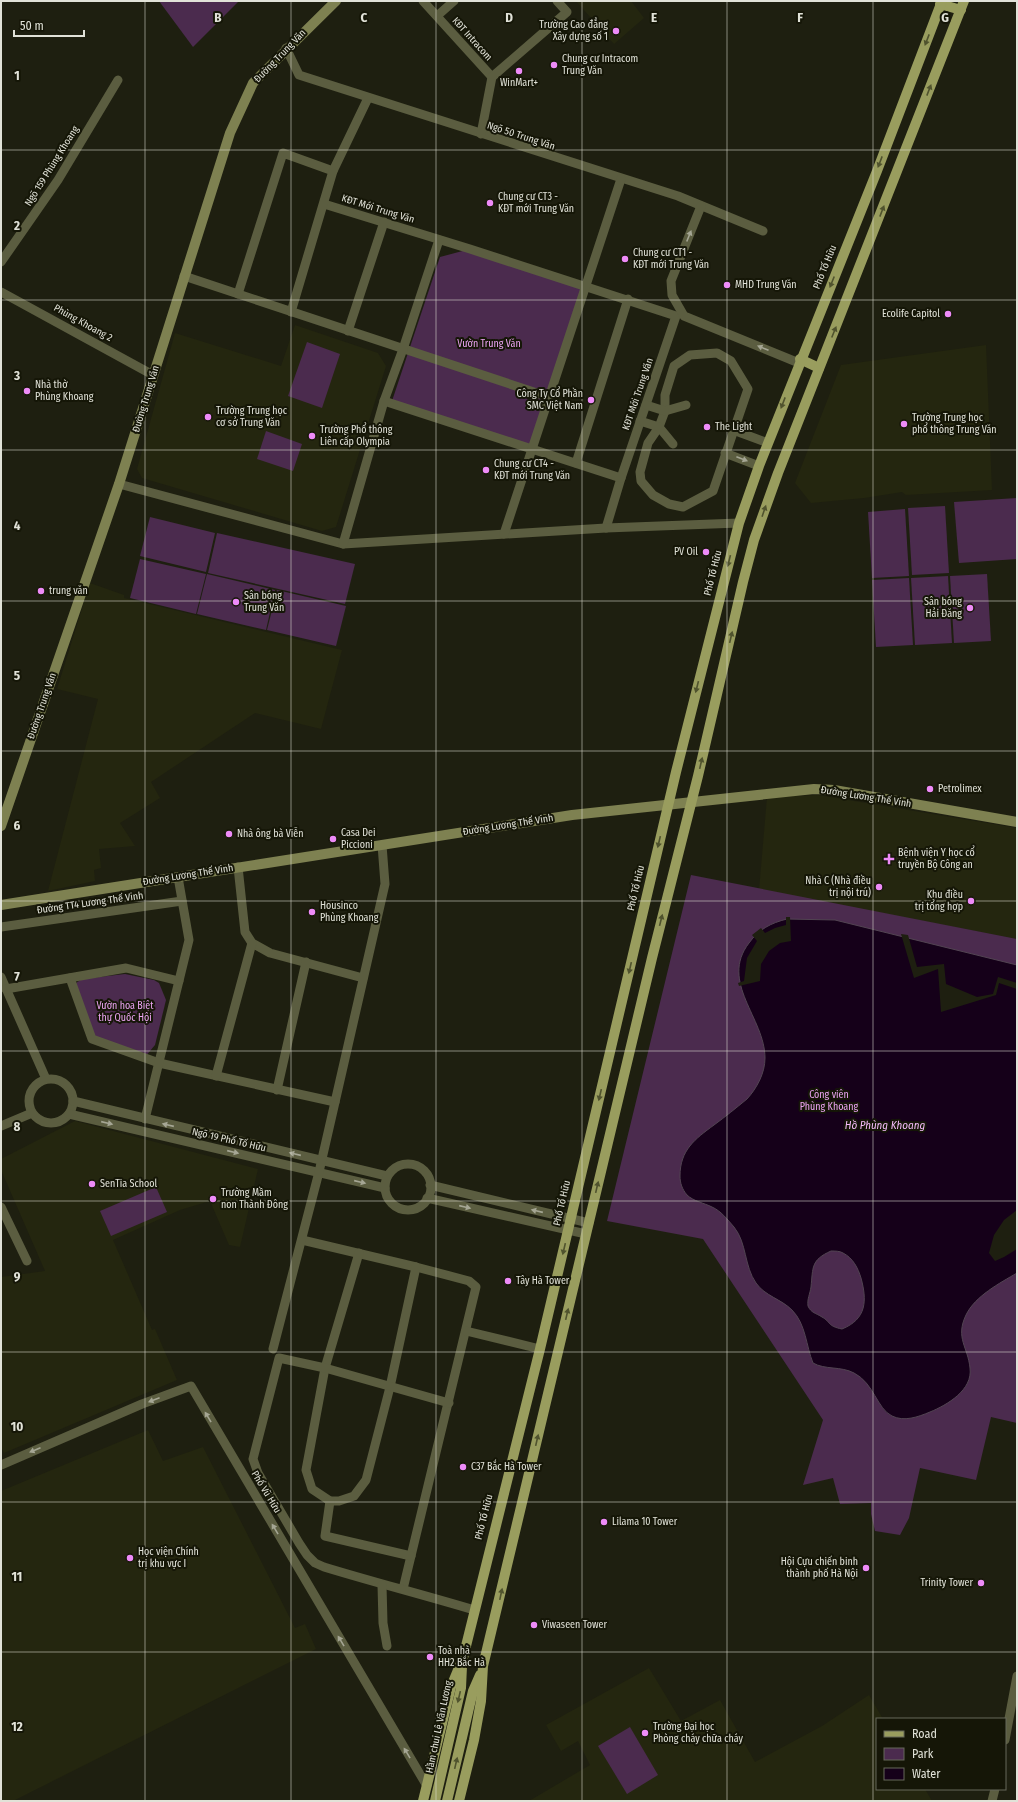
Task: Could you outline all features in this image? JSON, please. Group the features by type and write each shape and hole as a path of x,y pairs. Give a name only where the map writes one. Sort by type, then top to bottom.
{"main road":[{"path":"447,1801 474,1691 483,1666 652,958 692,801 754,540 771,490 963,5 941,2"},
{"name":"Phố Tố Hữu","path":"423,1801 451,1687 463,1658 540,1349 669,804 739,523 759,466 941,2"},
{"path":"800,361 819,368"},
{"name":"Hầm chui Lê Văn Lương","path":"435,1801 461,1688 463,1658"},
{"path":"459,1801 474,1740 481,1701 483,1666"}],"street":[{"name":"Đường Trung Văn","path":"1,826 119,484 230,133 253,83 286,48 336,1"},
{"name":"KĐT Intracom","path":"423,1 492,77 567,12 558,1"},
{"name":"KĐT Intracom","path":"437,16 454,1"},
{"name":"Ngõ 50 Trung Văn","path":"286,48 299,75 678,196 763,232"},
{"path":"480,134 492,77"},
{"name":"Ngõ 159 Phùng Khoang","path":"1,262 58,180 118,80"},
{"path":"291,312 333,171 368,98"},
{"path":"238,294 283,153 333,171"},
{"path":"504,534 621,179"},
{"name":"KĐT Mới Trung Văn","path":"324,204 628,299 676,316 620,478 606,528"},
{"path":"701,206 671,281 672,295 677,306 684,316 800,361"},
{"path":"348,331 384,222"},
{"path":"343,544 384,401 439,240"},
{"path":"184,276 549,397"},
{"name":"Phùng Khoang 2","path":"1,292 153,375"},
{"path":"576,463 628,299"},
{"path":"717,353 731,361 748,389 713,491 683,507 669,504 653,495 642,481 640,472 648,442 659,427 665,411 664,395 674,366 690,356 717,353"},
{"path":"384,401 532,448 620,478"},
{"path":"646,405 665,411 686,405"},
{"path":"640,421 659,427 673,444"},
{"path":"733,430 768,443"},
{"path":"725,453 759,466"},
{"path":"119,484 343,544 606,528 739,523"},
{"name":"Đường Lương Thế Vinh","path":"1,905 566,816 692,801 814,789 834,790 1017,822"},
{"path":"273,1349 322,1161 385,884 382,845"},
{"path":"238,867 245,932 252,943 270,953 363,978"},
{"path":"145,1119 189,940 178,877"},
{"name":"Đường TT4 Lương Thế Vinh","path":"1,927 182,901"},
{"path":"216,1076 252,943"},
{"path":"277,1090 306,962"},
{"path":"6,989 126,968 179,981"},
{"path":"1,978 46,1079"},
{"path":"70,978 92,1039 159,1063 335,1102"},
{"path":"46,1079 57,1079 63,1081 71,1090 73,1101 69,1114 62,1120 54,1123 46,1123 38,1119 32,1113 29,1105 29,1096 32,1088 38,1082 46,1079"},
{"name":"Ngõ 19 Phố Tố Hữu","path":"73,1101 387,1176"},
{"path":"1,1126 32,1113"},
{"name":"Ngõ 19 Phố Tố Hữu","path":"69,1114 385,1188"},
{"path":"412,1165 425,1172 430,1185 427,1198 422,1204 415,1208 403,1209 397,1207 388,1199 385,1188 387,1176 392,1170 398,1166 412,1165"},
{"path":"430,1185 589,1223"},
{"path":"427,1198 586,1234"},
{"path":"1,1207 27,1261"},
{"path":"302,1240 469,1281 476,1287 403,1589"},
{"path":"359,1253 325,1368 306,1470 312,1489 330,1501 339,1501 354,1496 366,1480 390,1388 416,1267"},
{"path":"466,1331 540,1349"},
{"path":"449,1403 390,1388 325,1368 279,1358 253,1459 258,1473 307,1555 315,1563 382,1585 403,1589 474,1610"},
{"name":"Phố Vũ Hữu","path":"1,1465 142,1404 191,1386 427,1786"},
{"path":"330,1501 325,1536 411,1556"},
{"path":"382,1585 383,1623 387,1646"},
{"path":"1006,1736 1015,1696 1017,1676"},
{"path":"992,1801 995,1790"}],"shaded area":[{"name":"Trường Cao đẳng Xây dựng số 1","path":"576,1 631,1 644,18 614,44"},
{"path":"295,325 378,353 386,366 336,527 322,531 142,478 137,469 175,333 281,366"},
{"name":"Trường Trung học phổ thông Trung Văn","path":"986,345 992,490 906,495 902,492 864,498 811,503 795,483 841,365"},
{"path":"90,583 124,595 124,598 342,650 321,729 255,713 151,782 160,798 120,823 135,846 99,849 101,868 94,870 95,881 48,891 98,699 57,689"},
{"name":"Bệnh viện Y học cổ truyền Bộ Công an","path":"818,795 1017,828 1017,939 759,890 767,797"},
{"path":"75,1121 258,1169 240,1247 229,1245 210,1201 180,1210 113,1240 152,1330 155,1329 177,1380 4,1453 1,1447 1,1277 45,1271 1,1170 1,1159"},
{"name":"Học viện Chính trị khu vực I","path":"148,1430 163,1461 203,1447 295,1628 305,1624 316,1649 13,1801 1,1801 1,1491"},
{"name":"Trường Đại học Phòng cháy chữa cháy","path":"649,1668 681,1721 720,1700 755,1762 822,1726 869,1695 882,1718 876,1718 876,1790 926,1790 932,1801 529,1801 590,1765 578,1741 561,1751 546,1725"}],"green space":[{"path":"159,1 239,1 193,47"},
{"name":"Vườn Trung Văn","path":"470,249 585,286 532,448 392,401 440,257"},
{"path":"307,342 340,354 322,408 288,396"},
{"path":"266,431 302,444 293,471 257,459"},
{"path":"1017,498 1017,559 959,563 954,502"},
{"name":"Sân bóng Hải Đăng","path":"945,506 949,573 912,575 908,508"},
{"name":"Sân bóng Hải Đăng","path":"905,509 909,576 872,578 868,512"},
{"path":"150,517 215,533 206,572 140,556"},
{"path":"217,533 355,564 345,604 208,573"},
{"path":"140,559 206,574 196,614 130,598"},
{"name":"Sân bóng Trung Văn","path":"207,574 275,590 266,630 197,614"},
{"name":"Sân bóng Hải Đăng","path":"987,574 991,641 954,643 950,576"},
{"name":"Sân bóng Hải Đăng","path":"948,576 952,643 915,645 911,578"},
{"name":"Sân bóng Hải Đăng","path":"909,578 913,645 876,647 872,580"},
{"name":"Sân bóng Trung Văn","path":"277,590 346,606 336,646 267,630"},
{"name":"Hồ Phùng Khoang","path":"691,875 1017,939 1017,1423 991,1417 976,1480 920,1468 909,1518 900,1535 875,1531 871,1514 871,1503 840,1504 833,1478 803,1485 823,1420 703,1239 607,1221"},
{"name":"Vườn hoa Biệt thự Quốc Hội","path":"125,974 154,980 159,983 166,1000 155,1045 144,1058 92,1039 76,983 82,979"},
{"path":"156,1187 167,1212 111,1236 100,1211"},
{"path":"630,1727 658,1775 627,1794 598,1746"}],"water":[{"name":"Hồ Phùng Khoang","path":"787,919 835,920 1017,965 1017,1273 982,1296 975,1302 966,1315 963,1323 962,1336 969,1361 970,1376 963,1390 951,1401 930,1412 916,1417 901,1419 892,1416 883,1408 871,1389 861,1377 844,1369 823,1367 813,1363 803,1328 797,1316 788,1306 764,1291 756,1283 749,1269 741,1240 734,1227 724,1216 712,1207 689,1197 681,1184 681,1167 686,1152 690,1146 701,1135 747,1099 762,1075 765,1064 763,1043 741,986 739,972 741,957 753,938 766,927","holes":["831,1251 839,1251 850,1258 855,1264 863,1286 864,1301 861,1314 850,1325 842,1329 831,1325 825,1319 812,1312 808,1306 814,1265 816,1261 824,1254"]}],"pier":[{"path":"786,917 790,917 791,941 780,943 769,951 761,964 760,981 739,986 738,983 744,981 747,958 757,941 752,935 761,928 765,933 786,925"},
{"path":"901,934 908,935 917,967 944,964 946,984 977,997 993,994 998,977 1017,983 1017,989 999,983 996,995 941,1012 938,969 914,978"},
{"path":"1017,1210 1017,1249 995,1261 989,1253 994,1235 1004,1220"}],"place":[{"name":"Trường Cao đẳng Xây dựng số 1","path":"616,31"},
{"name":"Chung cư Intracom Trung Văn","path":"554,65"},
{"name":"WinMart+","path":"519,71"},
{"name":"Chung cư CT3 - KĐT mới Trung Văn","path":"490,203"},
{"name":"Chung cư CT1 - KĐT mới Trung Văn","path":"625,259"},
{"name":"MHD Trung Văn","path":"727,285"},
{"name":"Ecolife Capitol","path":"948,314"},
{"name":"Nhà thờ Phùng Khoang","path":"27,391"},
{"name":"Công Ty Cổ Phần SMC Việt Nam","path":"591,400"},
{"name":"Trường Trung học cơ sở Trung Văn","path":"208,417"},
{"name":"Trường Trung học phổ thông Trung Văn","path":"904,424"},
{"name":"The Light","path":"707,427"},
{"name":"Trường Phổ thông Liên cấp Olympia","path":"312,436"},
{"name":"Chung cư CT4 - KĐT mới Trung Văn","path":"486,470"},
{"name":"PV Oil","path":"706,552"},
{"name":"trung văn","path":"41,591"},
{"name":"Sân bóng Trung Văn","path":"236,602"},
{"name":"Sân bóng Hải Đăng","path":"970,608"},
{"name":"Petrolimex","path":"930,789"},
{"name":"Nhà ông bà Viễn","path":"229,834"},
{"name":"Casa Dei Piccioni","path":"333,839"},
{"name":"Bệnh viện Y học cổ truyền Bộ Công an","path":"889,859"},
{"name":"Nhà C (Nhà điều trị nội trú)","path":"879,887"},
{"name":"Khu điều trị tổng hợp","path":"971,901"},
{"name":"Housinco Phùng Khoang","path":"312,912"},
{"name":"SenTia School","path":"92,1184"},
{"name":"Trường Mầm non Thành Đông","path":"213,1199"},
{"name":"Tây Hà Tower","path":"508,1281"},
{"name":"C37 Bắc Hà Tower","path":"463,1467"},
{"name":"Lilama 10 Tower","path":"604,1522"},
{"name":"Học viện Chính trị khu vực I","path":"130,1558"},
{"name":"Hội Cựu chiến binh thành phố Hà Nội","path":"866,1568"},
{"name":"Trinity Tower","path":"981,1583"},
{"name":"Viwaseen Tower","path":"534,1625"},
{"name":"Toà nhà HH2 Bắc Hà","path":"430,1657"},
{"name":"Trường Đại học Phòng cháy chữa cháy","path":"645,1733"}],"park label":[{"name":"Công viên Phùng Khoang","path":"829,1100"}]}
